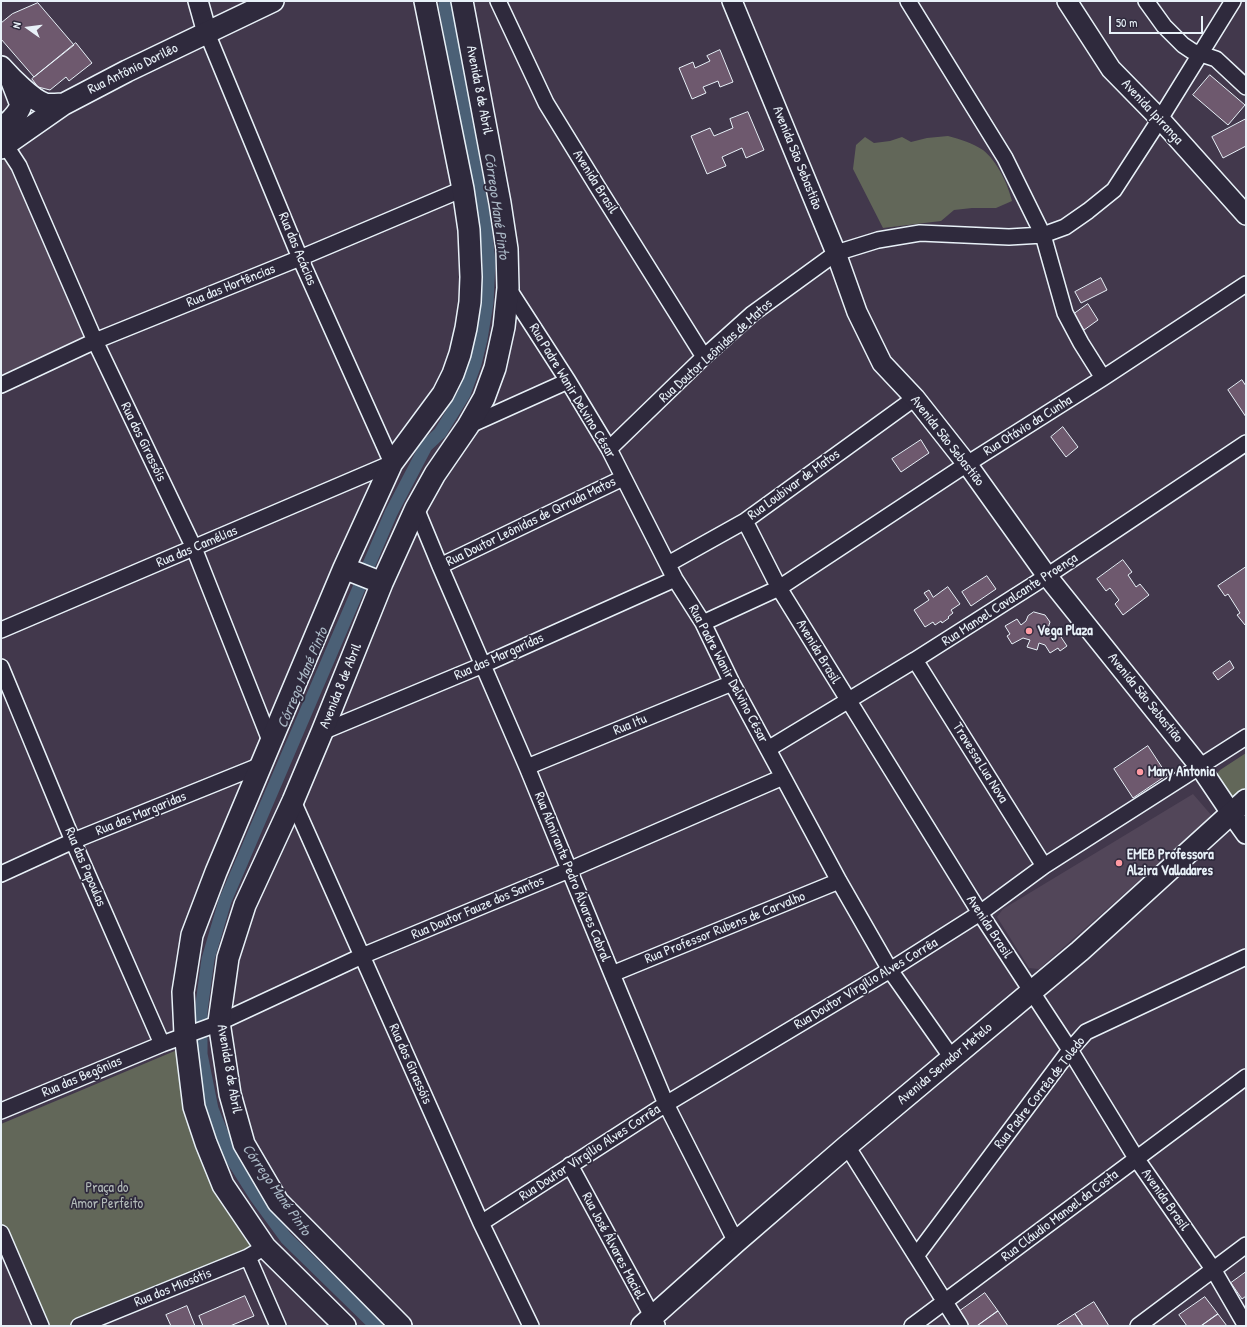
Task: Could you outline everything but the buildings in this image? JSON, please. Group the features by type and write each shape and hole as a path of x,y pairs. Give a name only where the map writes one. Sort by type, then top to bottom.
{"main road":[{"name":"Rua Antônio Dorilêo","path":"4,137 127,71 272,1"},
{"name":"Avenida 8 de Abril","path":"401,1326 278,1202 244,1144 230,1094 216,1024 228,958 245,905 293,801 322,732 392,463 443,394 453,374 460,354 469,308 471,277 469,230 463,189 425,1"},
{"name":"Avenida 8 de Abril","path":"345,1326 257,1252 223,1185 194,1108 189,1033 183,992 192,935 216,872 270,743 363,575 416,508 435,474 468,426 484,398 495,368 504,327 508,288 507,249 500,203 462,1"},
{"path":"6,72 37,100 46,104 64,104"},
{"path":"4,137 21,105 6,72"},
{"name":"Avenida Senador Metelo","path":"650,1323 736,1242 847,1146 1080,951 1246,800"}],"street":[{"path":"198,1 207,33"},
{"name":"Avenida Brasil","path":"498,1 546,103 704,357"},
{"name":"Avenida São Sebastião","path":"732,1 836,253 857,312 882,363 915,398 967,464 1048,576 1200,767 1230,813 1246,834"},
{"path":"908,1 1004,158 1043,235 1065,313 1081,344 1103,378"},
{"name":"Avenida Ipiranga","path":"1067,1 1111,69 1160,119 1246,215"},
{"path":"1146,1 1164,26 1182,45 1192,51 1216,59 1246,87"},
{"name":"Rua Doutor Leônidas de Matos","path":"609,450 704,357 752,314 836,253 878,240 920,233 1009,237 1043,235 1065,227 1088,211 1114,190 1233,1"},
{"name":"Rua das Acácias","path":"207,33 300,258 392,463"},
{"name":"Rua dos Girassóis","path":"4,137 19,166 95,341 194,548 270,743"},
{"name":"Rua das Hortências","path":"1,385 95,341 300,258 463,189"},
{"name":"Rua Otávio da Cunha","path":"703,623 779,588 967,464 1103,378 1246,284"},
{"name":"Rua Padre Wanir Delvino César","path":"508,288 568,381 609,450 675,579 703,623 732,682 839,881 890,970 952,1058"},
{"path":"468,426 568,381"},
{"name":"Rua Loubivar de Matos","path":"668,564 745,521 915,398"},
{"name":"Rua Manoel Cavalcante Proença","path":"768,749 915,660 1048,576 1246,443"},
{"name":"Rua das Camélias","path":"1,630 392,463"},
{"name":"Rua Doutor Leônidas de Qrruda Matos","path":"440,566 623,478"},
{"name":"Rua Almirante Pedro Álvares Cabral","path":"416,508 527,767 666,1104 736,1242"},
{"name":"Avenida Brasil","path":"745,521 779,588 847,700 980,913 1070,1050 1136,1158 1213,1269 1246,1326"},
{"name":"Rua das Margaridas","path":"322,732 483,665 675,579"},
{"name":"Travessa Lua Nova","path":"915,660 1044,866"},
{"name":"Rua das Papoulas","path":"1,667 73,841 162,1044"},
{"name":"Rua Itu","path":"527,767 732,682"},
{"name":"Rua Doutor Virgílio Alves Corrêa","path":"481,1223 666,1104 890,970 980,913 1044,866 1246,737"},
{"name":"Rua das Margaridas","path":"1,874 73,841 261,765"},
{"name":"Rua Doutor Fauze dos Santos","path":"189,1033 216,1024 362,956 570,870 783,777"},
{"name":"Rua dos Girassóis","path":"293,801 481,1223 530,1326"},
{"name":"Rua Professor Rubens de Carvalho","path":"612,974 839,881"},
{"name":"Rua Padre Corrêa de Toledo","path":"916,1256 1070,1050 1086,1032 1246,957"},
{"path":"162,1044 189,1033"},
{"name":"Rua das Begônias","path":"1,1111 162,1044"},
{"name":"Rua Cláudio Manoel da Costa","path":"912,1326 1246,1077"},
{"path":"847,1146 960,1326"},
{"name":"Rua José Álvares Maciel","path":"570,1165 650,1323"},
{"path":"1,1233 41,1326"},
{"path":"1138,1326 1246,1245"},
{"path":"257,1252 278,1326"},
{"name":"Rua dos Miosótis","path":"79,1326 257,1252"}],"shaded area":[{"path":"5,157 90,338 1,379 1,167"},
{"name":"EMEB Professora Alzira Valladares","path":"1193,794 1212,816 1039,969 1029,968 997,917 1003,909"}],"green space":[{"path":"948,136 975,145 983,150 993,160 1008,187 1012,201 996,208 954,210 941,221 883,228 853,169 856,145 865,137 874,143 890,141 902,137 911,142 927,138"},
{"path":"1246,753 1246,787 1236,796 1228,797 1215,776 1220,770"},
{"name":"Praça do Amor Perfeito","path":"177,1050 190,1103 254,1244 245,1253 70,1326 43,1326 1,1226 1,1124"}],"waterway":[{"name":"Córrego Mané Pinto","path":"376,1326 286,1238 256,1197 232,1159 212,1109 201,1054 201,1011 208,959 225,901 391,513 426,446 440,433 464,394 475,364 487,303 489,262 485,224 445,5"}],"place":[{"name":"Vega Plaza","path":"1029,631"},
{"name":"Mary Antonia","path":"1140,772"},
{"name":"EMEB Professora Alzira Valladares","path":"1119,863"}]}
